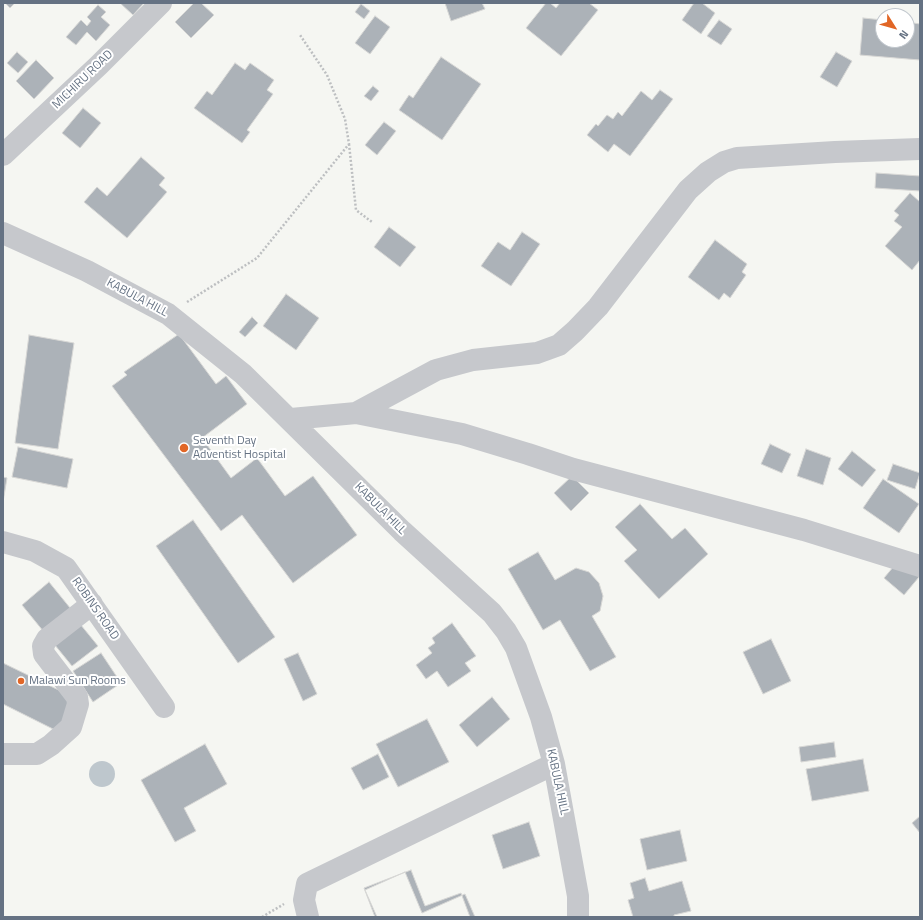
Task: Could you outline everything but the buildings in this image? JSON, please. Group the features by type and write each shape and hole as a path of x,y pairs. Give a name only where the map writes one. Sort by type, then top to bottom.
{"street":[{"name":"MICHIRU ROAD","path":"3,155 99,65 161,3"},
{"path":"356,413 436,370 473,360 537,353 559,344 575,331 598,307 688,190 708,172 724,162 737,158 752,157 920,150"},
{"name":"KABULA HILL","path":"3,233 87,271 168,314 243,374 291,419 402,531 492,613 506,631 516,648 536,702 554,764 578,896 578,917"},
{"path":"291,419 356,413 462,434 572,469 804,530 920,566"},
{"name":"ROBINS ROAD","path":"3,542 35,551 66,568 164,706"},
{"path":"3,754 37,754 51,745 71,727 78,704 77,697 44,654 42,646 47,639 92,604"},
{"path":"308,917 304,900 307,884 554,764"}],"path":[{"path":"300,35 327,75 344,119 349,144 356,210 372,222"},
{"path":"168,314 257,258 349,144"}],"shaded area":[{"path":"102,761 111,765 115,774 111,783 102,787 93,783 89,774 93,765"}],"place":[{"name":"Seventh Day Adventist Hospital","path":"184,448"},
{"name":"Malawi Sun Rooms","path":"21,681"}]}
